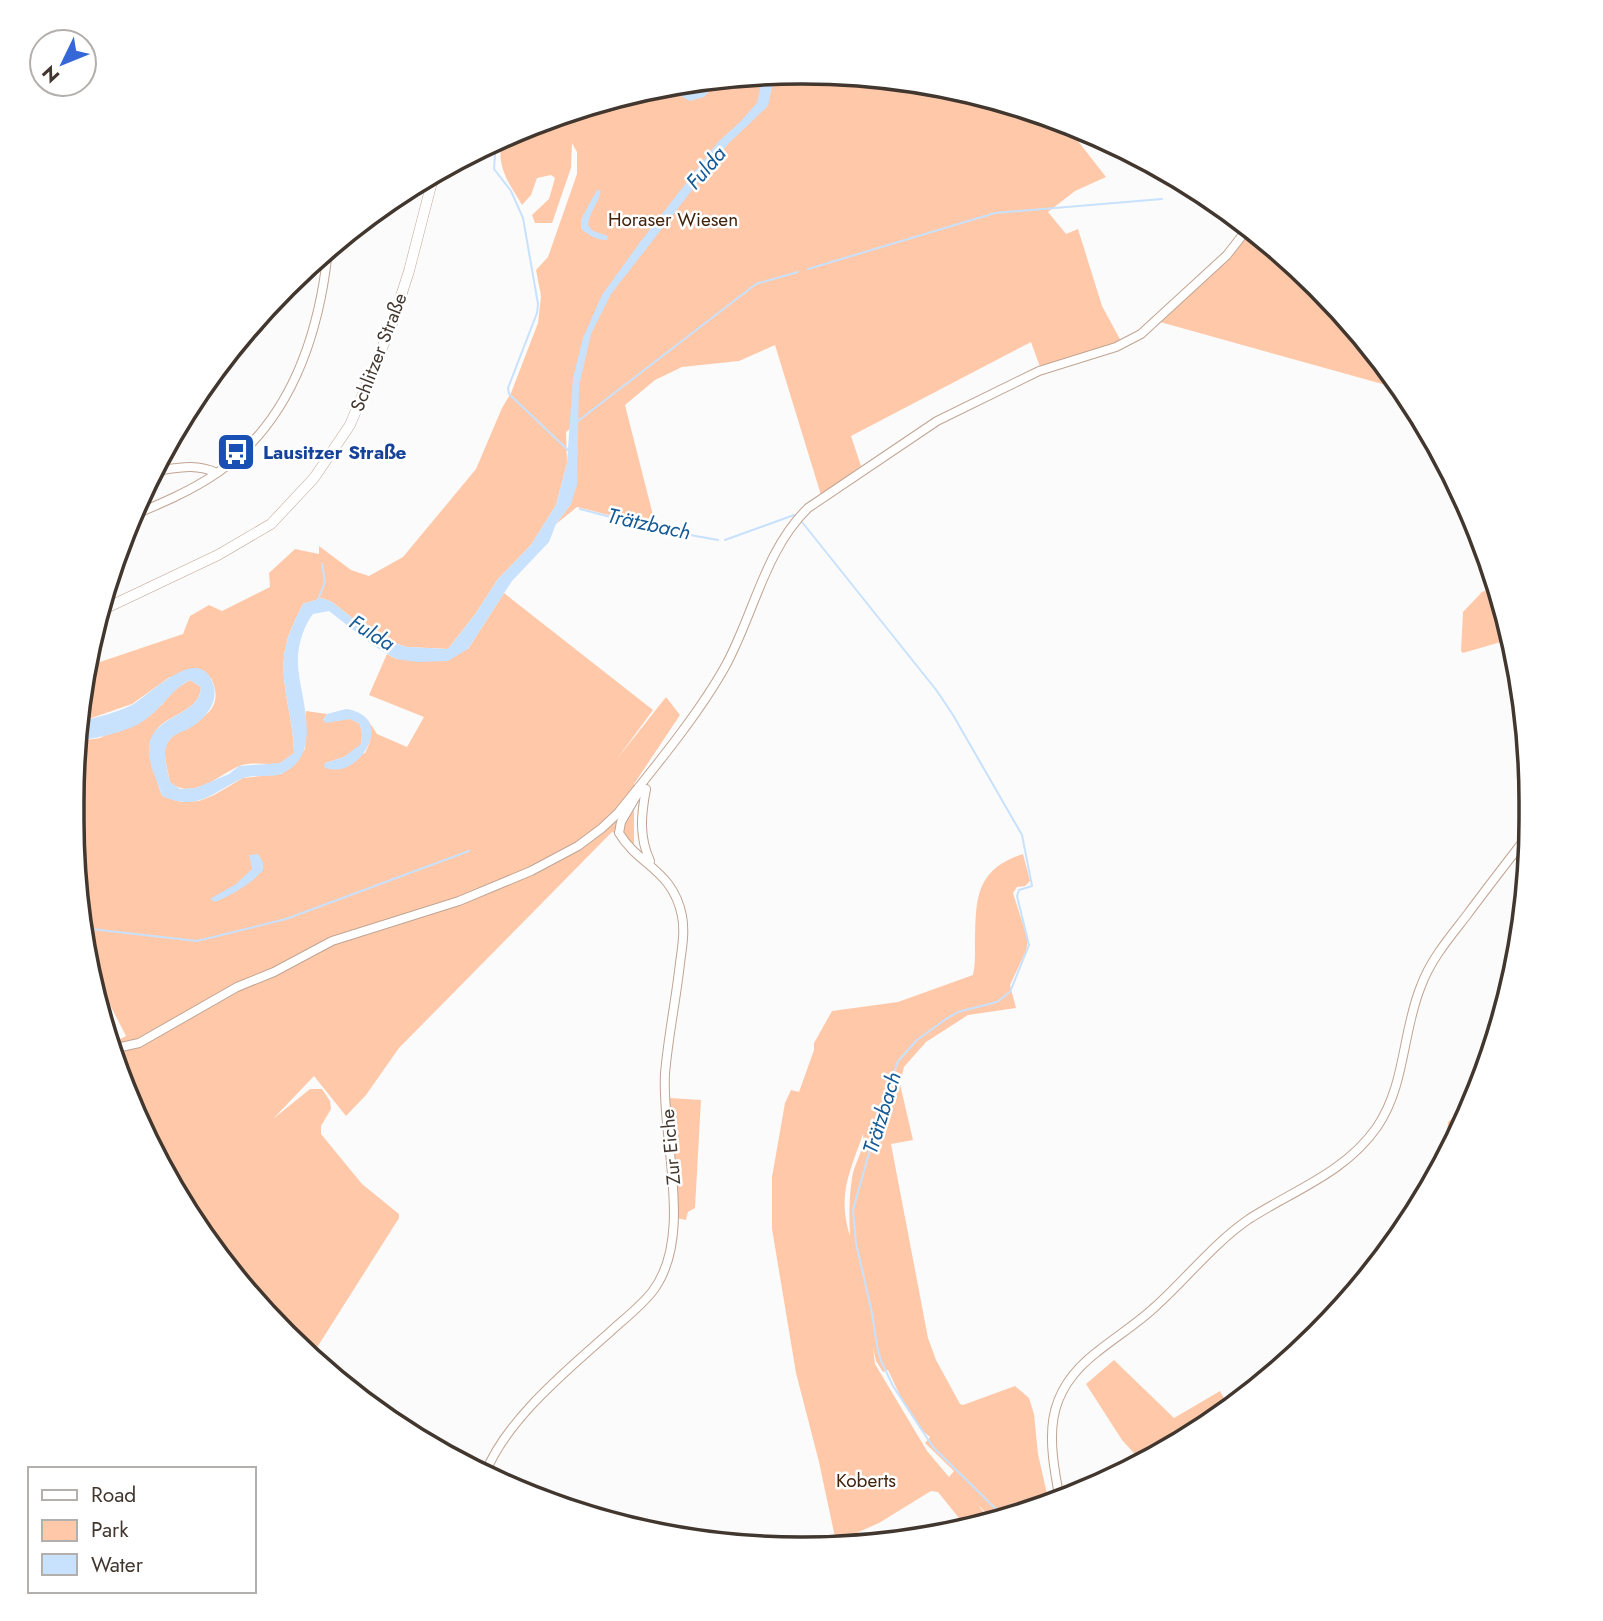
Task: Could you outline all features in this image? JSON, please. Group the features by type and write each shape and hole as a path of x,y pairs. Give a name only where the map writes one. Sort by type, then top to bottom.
{"main road":[{"name":"Schlitzer Straße","path":"111,606 218,555 271,524 314,478 350,425 392,324 430,188"}],"street":[{"path":"121,1047 139,1043 237,987 274,972 332,941 458,901 531,871 578,846 602,828 646,777 724,669 770,563 792,526 808,508 937,421 1039,371 1116,348 1141,334 1227,255 1242,235"},
{"path":"147,508 217,473 264,429 282,406 294,382 318,311 326,264"},
{"path":"166,470 193,466 217,473"},
{"path":"646,777 640,832 651,864"},
{"name":"Zur Eiche","path":"489,1465 501,1441 513,1426 591,1348 643,1301 659,1281 667,1263 674,1193 665,1075 683,926 682,915 672,891 651,864 628,846 618,828 639,795 646,777"},
{"path":"1058,1489 1052,1460 1051,1427 1059,1397 1073,1373 1153,1309 1237,1228 1333,1171 1366,1140 1378,1125 1395,1092 1414,1006 1425,975 1445,943 1518,849"}],"green space":[{"name":"Horaser Wiesen","path":"802,84 848,86 895,90 987,108 1077,139 1106,177 1075,191 1048,212 1066,234 1078,229 1102,306 1121,341 1040,367 1031,342 851,436 861,466 821,495 775,345 739,361 682,367 655,380 625,405 656,527 577,507 556,524 571,504 577,423 566,432 567,463 556,505 531,545 498,579 448,649 407,647 378,638 332,602 322,598 303,604 290,632 284,663 294,753 275,764 240,766 203,786 186,789 178,787 170,782 165,749 169,740 207,714 214,705 216,693 211,678 170,677 132,704 89,719 98,663 183,634 190,616 209,605 222,611 270,587 269,573 295,549 319,554 319,546 351,570 369,576 403,557 476,469 511,393 538,323 541,296 536,270 548,257 577,174 577,152 572,143 571,168 552,223 535,223 532,215 549,199 555,178 551,175 537,178 531,195 522,205 508,181 501,150 571,122 616,108 708,90"},
{"path":"1245,238 1275,262 1341,328 1385,385 1160,322 1232,255"},
{"path":"1487,590 1501,642 1463,653 1463,612"},
{"path":"504,593 653,710 617,759 666,697 680,715 634,784 634,844 612,832 399,1048 366,1095 346,1116 314,1076 273,1119 310,1089 322,1089 330,1101 331,1109 321,1126 321,1134 362,1184 399,1214 317,1348 262,1293 205,1218 158,1137 122,1050 119,1040 126,1036 106,998 90,913 84,820 87,740 100,738 162,705 171,692 190,680 201,687 199,696 187,709 157,729 151,749 162,796 181,802 199,801 243,778 282,774 305,749 306,711 327,714 323,720 351,719 360,724 361,745 344,757 325,763 365,753 370,736 367,719 377,734 407,747 424,717 369,695 387,654 396,659 468,649"},
{"name":"Koberts","path":"1023,854 1030,881 1025,886 1017,887 1013,893 1028,940 1026,951 1010,985 1016,1008 968,1015 926,1042 904,1067 900,1084 913,1140 891,1144 928,1338 936,1360 960,1404 1015,1386 1029,1398 1047,1493 987,1513 978,1505 985,1513 960,1519 938,1492 931,1491 879,1523 853,1535 835,1536 796,1373 772,1229 772,1177 785,1103 791,1090 799,1092 814,1043 832,1011 898,1002 973,975 977,902 986,879 995,869","holes":["863,1134 851,1185 850,1236 846,1221 845,1195","873,1347 876,1361 883,1372 888,1370 911,1415 930,1437 925,1443 954,1471 949,1477 927,1451 875,1364"]},
{"path":"670,1098 701,1100 695,1208 688,1212 686,1220 676,1218 678,1181 670,1131"},
{"path":"1114,1360 1174,1418 1220,1391 1224,1399 1135,1454 1122,1440 1086,1384"}],"water":[{"name":"Fulda","path":"773,85 768,106 728,144 611,294 591,334 579,386 577,485 571,504 556,524 549,542 512,581 468,649 448,661 417,662 396,659 374,646 329,611 313,614 304,631 298,658 307,723 303,752 296,764 273,776 246,777 204,799 185,802 162,796 149,754 152,736 158,728 199,697 201,687 190,680 142,722 116,733 87,739 89,720 132,705 174,675 196,668 205,671 212,681 213,703 200,721 169,742 165,758 170,782 180,789 196,788 229,774 239,766 280,763 294,753 284,676 286,644 303,604 322,598 332,602 378,638 407,647 448,649 498,579 531,545 556,505 567,463 573,378 583,338 602,295 718,142 757,103 761,86"},
{"path":"710,90 704,97 690,101 679,95"},
{"path":"597,190 601,191 600,195 588,225 593,231 608,236 607,240 596,238 581,229 581,219"},
{"path":"346,709 362,714 370,724 371,735 367,747 349,766 336,770 324,767 325,763 344,757 361,744 360,724 350,719 326,723 323,720 327,714"},
{"path":"258,854 263,862 263,870 258,875 228,896 215,902 210,899 236,884 252,869 249,855"}],"waterway":[{"path":"495,153 494,169 511,191 523,218 538,304 508,388 509,394 568,450"},
{"path":"808,269 995,213 1162,199"},
{"path":"578,421 756,284 798,272"},
{"name":"Trätzbach","path":"580,509 657,529 718,540"},
{"name":"Trätzbach","path":"725,540 794,515"},
{"name":"Trätzbach","path":"802,522 937,691 1022,835 1032,886 1019,890 1017,896 1029,945 1010,992 997,1002 958,1012 946,1019 917,1040 898,1061 853,1210 856,1243 881,1361 893,1386 933,1447 997,1510"},
{"path":"318,600 325,582 322,564"},
{"path":"93,929 197,941 286,919 469,851"}],"place":[{"name":"Lausitzer Straße","path":"236,452"}]}
